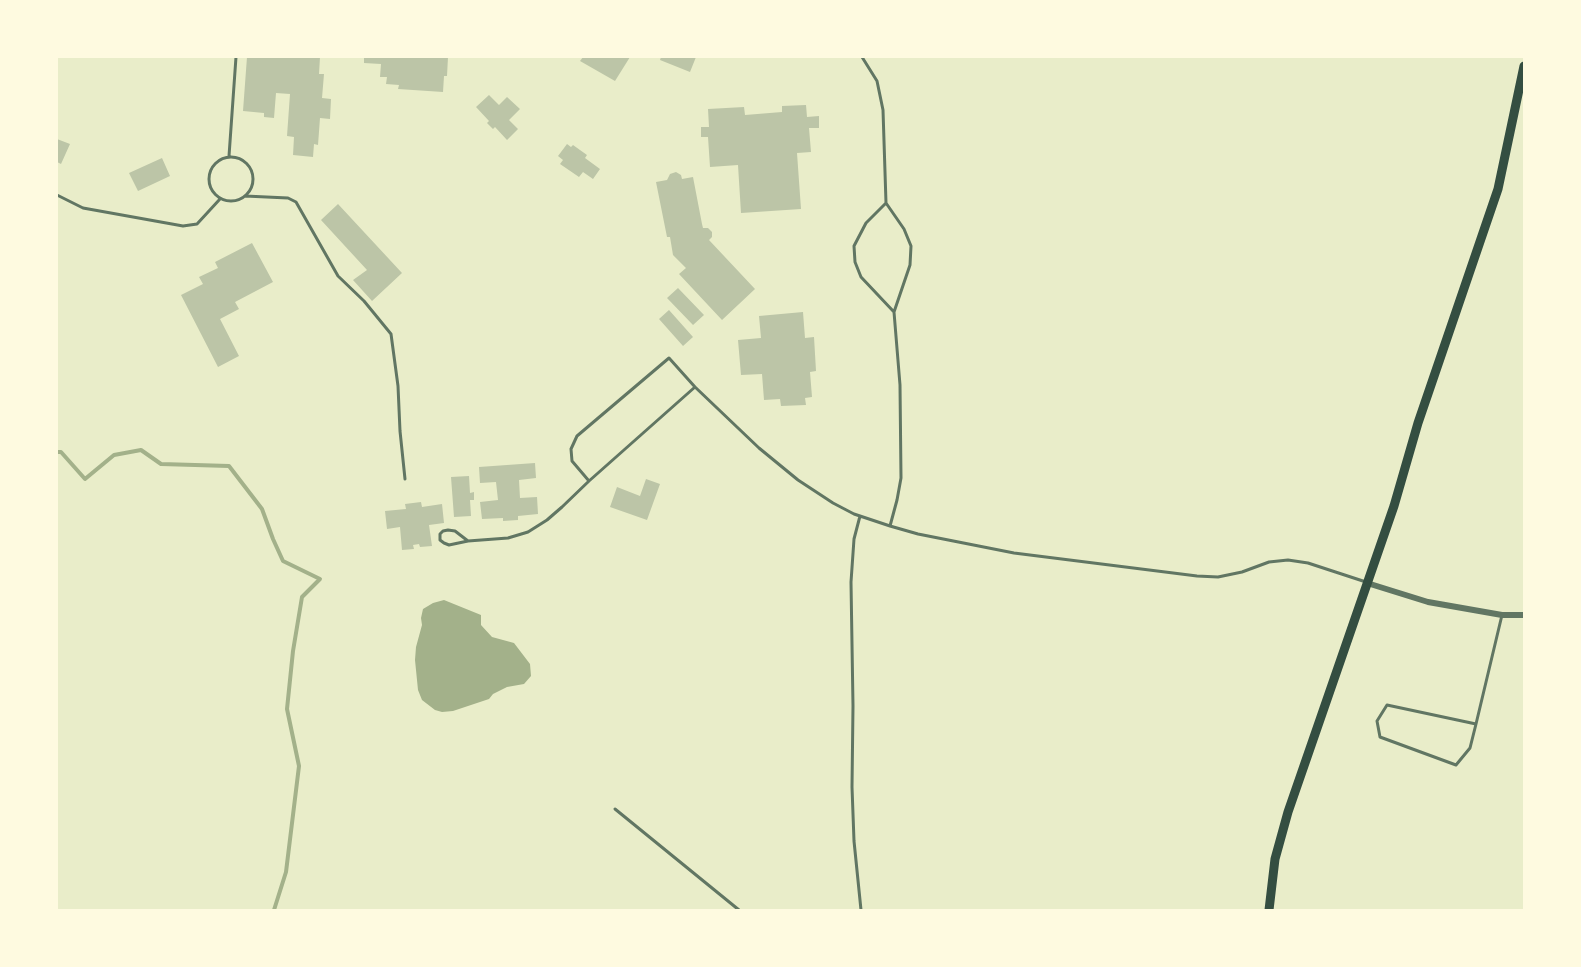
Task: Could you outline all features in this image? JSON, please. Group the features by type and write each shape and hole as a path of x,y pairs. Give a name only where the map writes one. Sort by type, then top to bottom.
{"main road":[{"path":"1269,910 1275,859 1288,812 1394,506 1418,423 1498,189 1524,66"}],"street":[{"path":"1367,583 1428,602 1502,615 1524,615"}],"lane":[{"path":"229,156 237,57"},
{"path":"862,57 877,81 883,110 886,203 904,229 911,246 910,266 894,312 900,385 901,478 890,526"},
{"path":"245,196 252,187 252,171 244,161 237,157 221,158 211,168 208,176 211,189 220,199 234,201 245,196 288,198 296,202 338,276 392,334 405,479"},
{"path":"57,195 83,208 183,226 197,224 220,199"},
{"path":"886,203 866,223 854,246 855,262 861,277 894,312"},
{"path":"589,481 572,461 571,449 577,436 669,358 695,387 759,448 798,480 833,503 860,516 890,526 1014,554 1197,576 1218,577 1242,572 1269,562 1288,560 1308,563 1367,583"},
{"path":"468,541 455,531 443,531 440,534 440,540 449,545 508,538 528,532 562,507 695,387"},
{"path":"860,516 854,539 851,582 852,787 854,841 861,910"},
{"path":"1476,724 1387,705 1377,722 1380,737 1456,765 1470,748 1476,724 1502,615"},
{"path":"615,809 739,910"}],"shaded area":[{"path":"444,600 481,615 481,625 492,637 514,643 530,664 531,676 524,684 507,687 493,694 489,699 453,711 435,710 422,700 418,690 415,660 422,625 421,618 423,609"}],"building":[{"path":"247,57 320,57 319,74 324,74 322,98 331,99 330,119 320,118 318,145 314,144 313,157 293,155 294,137 287,136 290,94 276,93 274,118 264,117 264,113 243,111"},
{"path":"364,57 448,57 443,92 398,89 399,85 386,84 387,77 380,77 381,64 364,63"},
{"path":"583,57 630,57 615,81 580,61"},
{"path":"661,57 696,57 690,72 660,60"},
{"path":"489,95 499,105 507,97 520,109 509,120 518,129 507,140 495,127 493,129 487,123 489,121 476,107"},
{"path":"806,105 807,117 819,116 819,128 809,128 811,152 797,153 801,209 741,213 738,165 710,167 708,137 701,137 701,127 709,127 708,109 744,107 745,115 782,112 782,106"},
{"path":"57,139 70,144 61,164 57,162"},
{"path":"567,144 571,147 573,145 587,155 585,158 600,169 593,179 583,172 579,177 560,164 563,160 558,156"},
{"path":"162,158 170,176 138,191 129,173"},
{"path":"676,172 681,175 682,179 693,177 703,228 708,228 712,232 709,240 755,289 722,320 679,274 686,268 673,255 670,237 667,237 656,182 667,180 670,174"},
{"path":"338,204 402,273 372,301 353,280 367,270 321,220"},
{"path":"252,243 273,282 235,302 239,309 220,319 239,356 218,367 181,295 203,284 199,277 218,268 215,262"},
{"path":"678,288 704,315 693,325 667,298"},
{"path":"669,310 693,337 683,346 659,319"},
{"path":"803,312 805,338 814,337 816,371 810,372 812,397 805,398 806,405 781,406 780,399 764,400 762,374 741,375 738,340 761,338 759,316"},
{"path":"535,463 536,478 519,480 520,498 537,497 538,514 518,516 518,520 482,519 480,502 498,500 496,482 480,483 479,467"},
{"path":"469,476 470,493 474,492 474,500 470,500 471,516 454,517 451,477"},
{"path":"646,479 660,484 647,520 610,507 617,487 640,496"},
{"path":"421,502 422,507 442,504 444,523 429,525 432,546 420,547 419,544 413,545 414,549 402,550 400,527 387,529 385,511 406,509 405,504"}],"waterway":[{"path":"57,452 61,452 85,479 114,455 141,450 161,464 229,466 262,509 283,561 320,579 302,597 293,651 287,709 299,766 286,872 274,910"}]}
